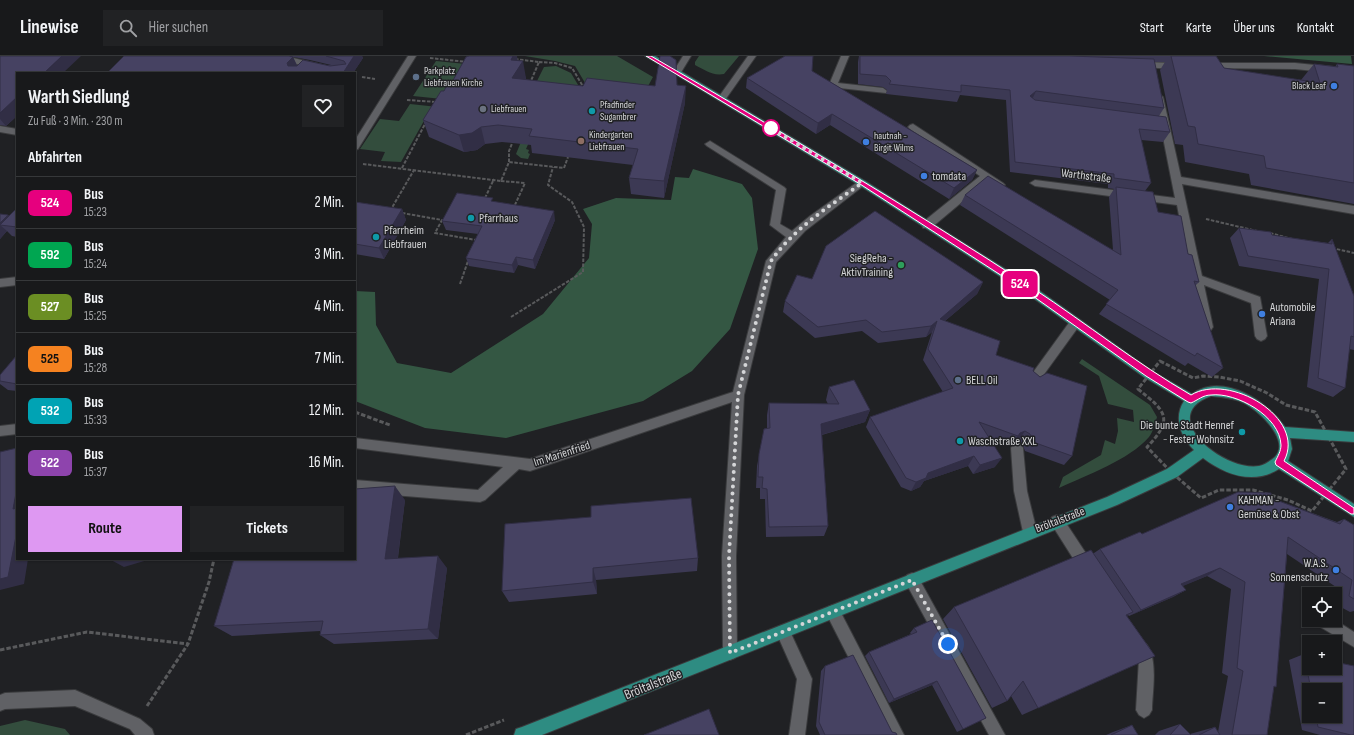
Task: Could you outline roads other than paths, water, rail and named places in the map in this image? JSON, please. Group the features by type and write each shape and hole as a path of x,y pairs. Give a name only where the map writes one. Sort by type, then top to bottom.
{"main road":[{"path":"649,56 722,98 927,224 1032,292 1148,374 1191,400"},
{"path":"1211,391 1238,395 1264,410 1274,420 1281,432 1285,443 1284,453 1279,462 1268,470 1253,472 1236,469 1218,462 1203,451 1193,440 1186,429 1184,417 1185,407 1191,400 1200,394 1211,391"},
{"path":"1281,432 1354,437"},
{"name":"Bröltalstraße","path":"522,735 783,632 1057,521 1112,501 1172,473 1203,451"},
{"path":"1279,462 1354,511"}],"street":[{"path":"275,56 340,72"},
{"path":"356,145 412,56"},
{"path":"677,72 687,56"},
{"path":"722,98 752,56"},
{"path":"845,56 833,85 883,91"},
{"path":"297,72 306,63"},
{"path":"1130,65 1154,70 1184,66"},
{"path":"1200,66 1295,66 1354,72"},
{"path":"1157,87 1160,122 1184,214 1210,340"},
{"path":"913,127 1006,188"},
{"path":"0,129 16,132"},
{"path":"710,144 781,189 775,225 791,235"},
{"path":"927,224 986,176"},
{"path":"1176,180 1354,210"},
{"path":"730,653 729,556 738,395 771,261 780,247 791,235 862,183"},
{"name":"Warthstraße","path":"1036,183 1181,202"},
{"path":"1196,278 1256,300 1262,336"},
{"path":"0,283 16,281"},
{"path":"1033,381 1075,323"},
{"name":"Im Marienfried","path":"356,444 530,465 738,395"},
{"path":"0,431 16,429"},
{"path":"1017,448 1019,482 1024,515 1030,532"},
{"path":"356,486 480,496 516,464"},
{"path":"1057,521 1095,579"},
{"path":"912,580 997,735"},
{"path":"833,612 896,735"},
{"path":"1333,627 1354,640"},
{"path":"783,632 805,679 797,735"},
{"path":"1133,637 1146,657 1144,710"},
{"path":"0,703 6,701 75,698 143,732"}],"place":[{"name":"Parkplatz Liebfrauen Kirche","path":"416,77"},
{"name":"Black Leaf","path":"1334,86"},
{"name":"Liebfrauen","path":"483,109"},
{"name":"Pfadfinder Sugambrer","path":"592,111"},
{"name":"Kindergarten Liebfrauen","path":"581,141"},
{"name":"hautnah - Birgit Wilms","path":"866,142"},
{"name":"tomdata","path":"924,176"},
{"name":"Pfarrhaus","path":"471,218"},
{"name":"Pfarrheim Liebfrauen","path":"376,237"},
{"name":"SiegReha - AktivTraining","path":"901,265"},
{"name":"Automobile Ariana","path":"1262,314"},
{"name":"BELL Oil","path":"958,380"},
{"name":"Die bunte Stadt Hennef - Fester Wohnsitz","path":"1242,432"},
{"name":"Waschstraße XXL","path":"960,441"},
{"name":"KAHMAN - Gemüse & Obst","path":"1230,507"},
{"name":"W.A.S. Sonnenschutz","path":"1336,570"}]}
